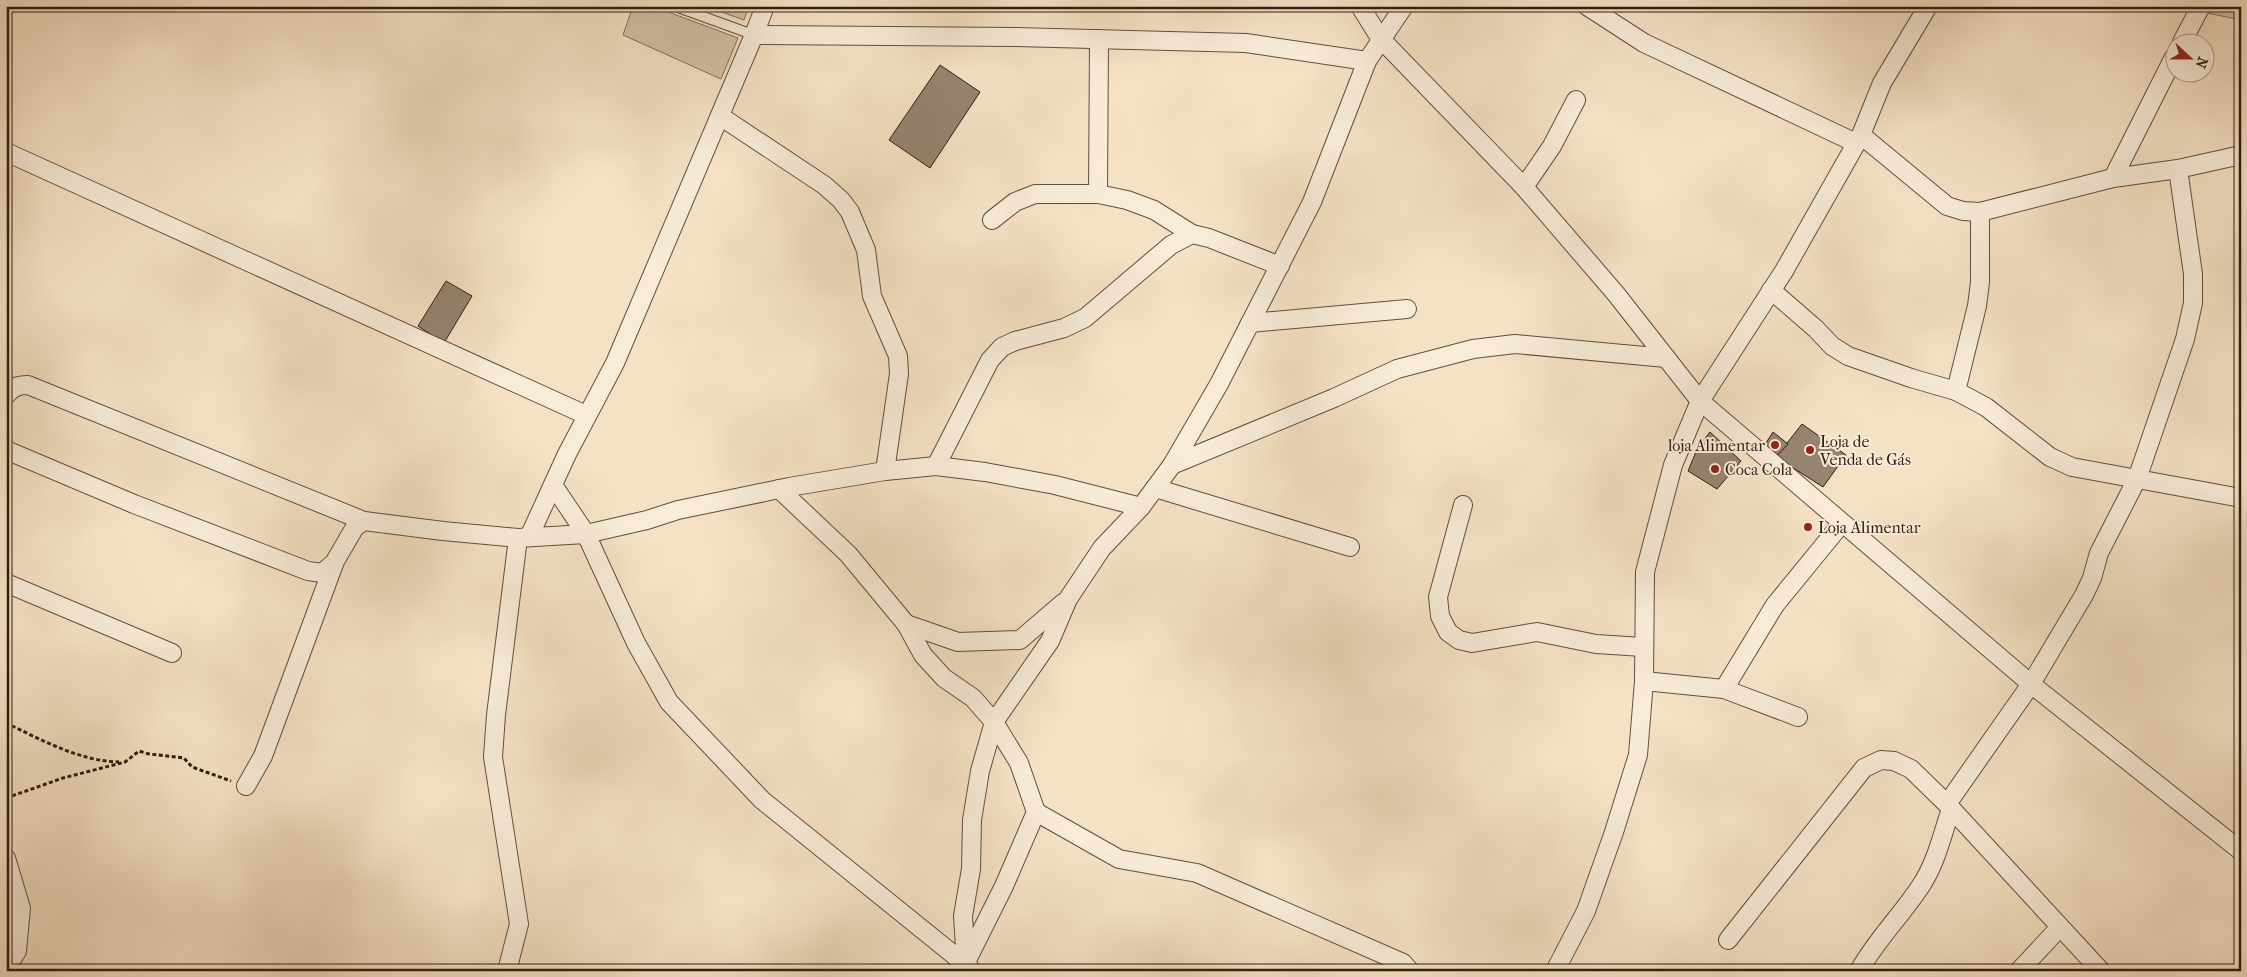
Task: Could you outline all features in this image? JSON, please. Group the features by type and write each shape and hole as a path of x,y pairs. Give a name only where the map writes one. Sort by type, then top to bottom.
{"street":[{"path":"507,971 519,924 493,757 496,715 524,538 553,485 586,415 615,364 765,6"},
{"path":"1360,6 1380,38 1524,187 1616,294 1700,401 2032,684 2241,851"},
{"path":"966,968 963,916 971,869 972,820 980,771 994,722 1050,641 1068,599 1102,548 1141,507 1172,465 1219,384 1312,202 1366,61 1380,38 1404,6"},
{"path":"1587,6 1644,43 1858,139 1947,206 1963,212 1980,212 2112,178 2178,169 2241,155"},
{"path":"1555,971 1586,911 1620,815 1638,755 1644,681 1645,572 1673,465 1700,401 1772,290 1858,139 1882,83 1928,6"},
{"path":"2187,32 2201,6"},
{"path":"754,35 1099,39 1246,43 1366,61"},
{"path":"1098,194 1099,39"},
{"path":"2112,178 2164,77"},
{"path":"1524,187 1552,146 1576,100"},
{"path":"720,116 824,186 841,200 850,212 866,250 872,296 898,356 899,374 885,471"},
{"path":"6,152 586,415"},
{"path":"1859,971 1869,953 1921,886 1931,868 1949,806 2032,684 2084,594 2100,553 2137,479 2185,339 2193,303 2193,274 2178,169"},
{"path":"992,220 1015,202 1034,194 1098,194 1127,200 1154,210 1192,234 1209,238 1280,266"},
{"path":"1956,391 1979,290 1980,212"},
{"path":"936,466 990,360 1002,347 1015,341 1064,328 1085,318 1171,245 1192,234"},
{"path":"1772,290 1816,329 1832,346 1848,356 1911,378 1956,391 1986,407 2050,457 2072,467 2241,498"},
{"path":"1250,323 1407,309"},
{"path":"1172,465 1334,398 1397,369 1474,349 1515,344 1666,358"},
{"path":"6,395 11,389 20,385 28,385 364,521 524,538 586,534 647,520 678,510 779,489 885,471 936,466 985,472 1046,484 1141,507"},
{"path":"6,450 134,504 308,571 322,573 334,563"},
{"path":"553,485 586,534 636,643 669,702 762,800 966,968"},
{"path":"1155,488 1350,547"},
{"path":"779,489 848,554 906,624 923,655 944,678 974,698 994,722 1019,763 1036,812 1119,859 1198,873 1403,962 1410,971"},
{"path":"1464,505 1438,597 1440,616 1448,632 1459,640 1472,643 1537,632 1596,644 1643,648"},
{"path":"246,786 263,756 334,563 355,527 364,521"},
{"path":"1724,688 1775,605 1842,522"},
{"path":"6,583 172,653"},
{"path":"906,624 958,642 1020,640 1068,599"},
{"path":"1644,681 1724,688 1798,717"},
{"path":"1728,940 1864,768 1881,760 1894,760 1911,769 1949,806 2101,971"},
{"path":"966,968 1036,812"},
{"path":"6,858 21,908 17,951 6,968"},
{"path":"2018,971 2060,927"}],"lane":[{"path":"674,6 754,35"}],"path":[{"path":"6,723 63,750 105,761 125,762"},
{"path":"6,798 63,778 125,762 139,751 148,754 184,758 192,767 246,786"}],"shaded area":[{"path":"633,6 652,6 738,38 721,79 623,35"},
{"path":"705,6 749,6 744,20"},
{"path":"2210,6 2241,6 2241,20 2207,13"}],"building":[{"path":"368,6 392,6 382,11 376,11"},
{"path":"940,65 980,92 930,168 889,140"},
{"path":"446,281 472,296 444,343 418,326"},
{"name":"Loja de Venda de Gás","path":"1802,424 1846,455 1823,487 1776,457"},
{"path":"1710,432 1741,461 1717,489 1688,471 1698,447"},
{"name":"loja Alimentar","path":"1773,432 1788,444 1776,457 1764,446"}],"place":[{"name":"loja Alimentar","path":"1775,445"},
{"name":"Loja de Venda de Gás","path":"1810,450"},
{"name":"Coca Cola","path":"1715,469"},
{"name":"Loja Alimentar","path":"1808,527"}]}
